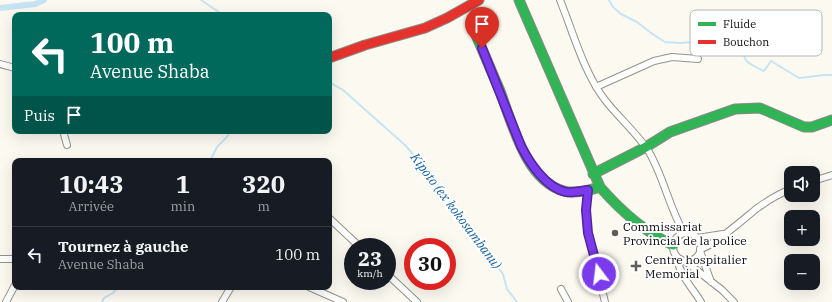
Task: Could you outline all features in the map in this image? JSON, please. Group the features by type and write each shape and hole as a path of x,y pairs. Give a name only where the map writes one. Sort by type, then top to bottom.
{"street":[{"path":"332,57 365,45 425,28 447,18 479,0"},
{"path":"518,0 600,187 612,202 652,234 660,240 673,245"},
{"path":"560,0 596,87 605,100 646,147 656,164 676,218 684,233"},
{"path":"476,35 498,86 521,146 529,161 539,174 561,190 567,192 600,187"},
{"path":"596,87 654,61 672,57 698,59"},
{"path":"0,64 12,67"},
{"path":"593,174 646,147 670,132 735,109 760,108 804,127 812,127 832,120"},
{"path":"64,134 67,146"},
{"path":"820,179 832,176"},
{"path":"588,190 586,216 588,233 605,302"},
{"path":"686,261 694,258 700,250 708,247 758,208 784,192"},
{"path":"332,221 350,238"},
{"path":"700,302 684,278 677,257 674,254 673,245 675,239 679,235 684,233 694,234 700,242 700,250 712,282"},
{"path":"697,238 725,233"},
{"path":"677,257 686,261 722,290 734,302"},
{"path":"0,259 12,259"},
{"path":"396,282 417,302"},
{"path":"561,289 568,302"},
{"path":"6,302 12,290"},
{"path":"222,302 229,290"},
{"path":"316,290 343,302"}],"waterway":[{"path":"0,8 35,4 44,0"},
{"name":"Kipoto (ex kokosambanu)","path":"201,0 219,12"},
{"path":"609,0 613,7 621,14 637,22 665,42 690,42"},
{"path":"744,56 747,61 764,71 771,61 799,78 832,75"},
{"name":"Kipoto (ex kokosambanu)","path":"332,84 343,90 406,146 443,191 464,223 503,274 507,289 517,302"},
{"path":"212,158 217,147 229,134"},
{"path":"102,302 104,298 116,290"}],"traffic: fast":[{"path":"519,0 600,187 634,220 652,234 673,245"},
{"path":"476,35 500,91 522,149 540,176 551,185 569,192 578,192 600,187"},
{"path":"593,174 646,147 670,132 735,109 760,108 804,127 812,127 832,120"}],"traffic: jam":[{"path":"332,57 365,45 425,28 447,18 479,0"}],"place":[{"name":"Commissariat Provincial de la police","path":"615,233"},
{"name":"Centre hospitalier Memorial","path":"636,266"}],"route":[{"path":"482,48 521,146 535,170 561,190 575,192 588,190 586,210 588,233 599,274"}]}
